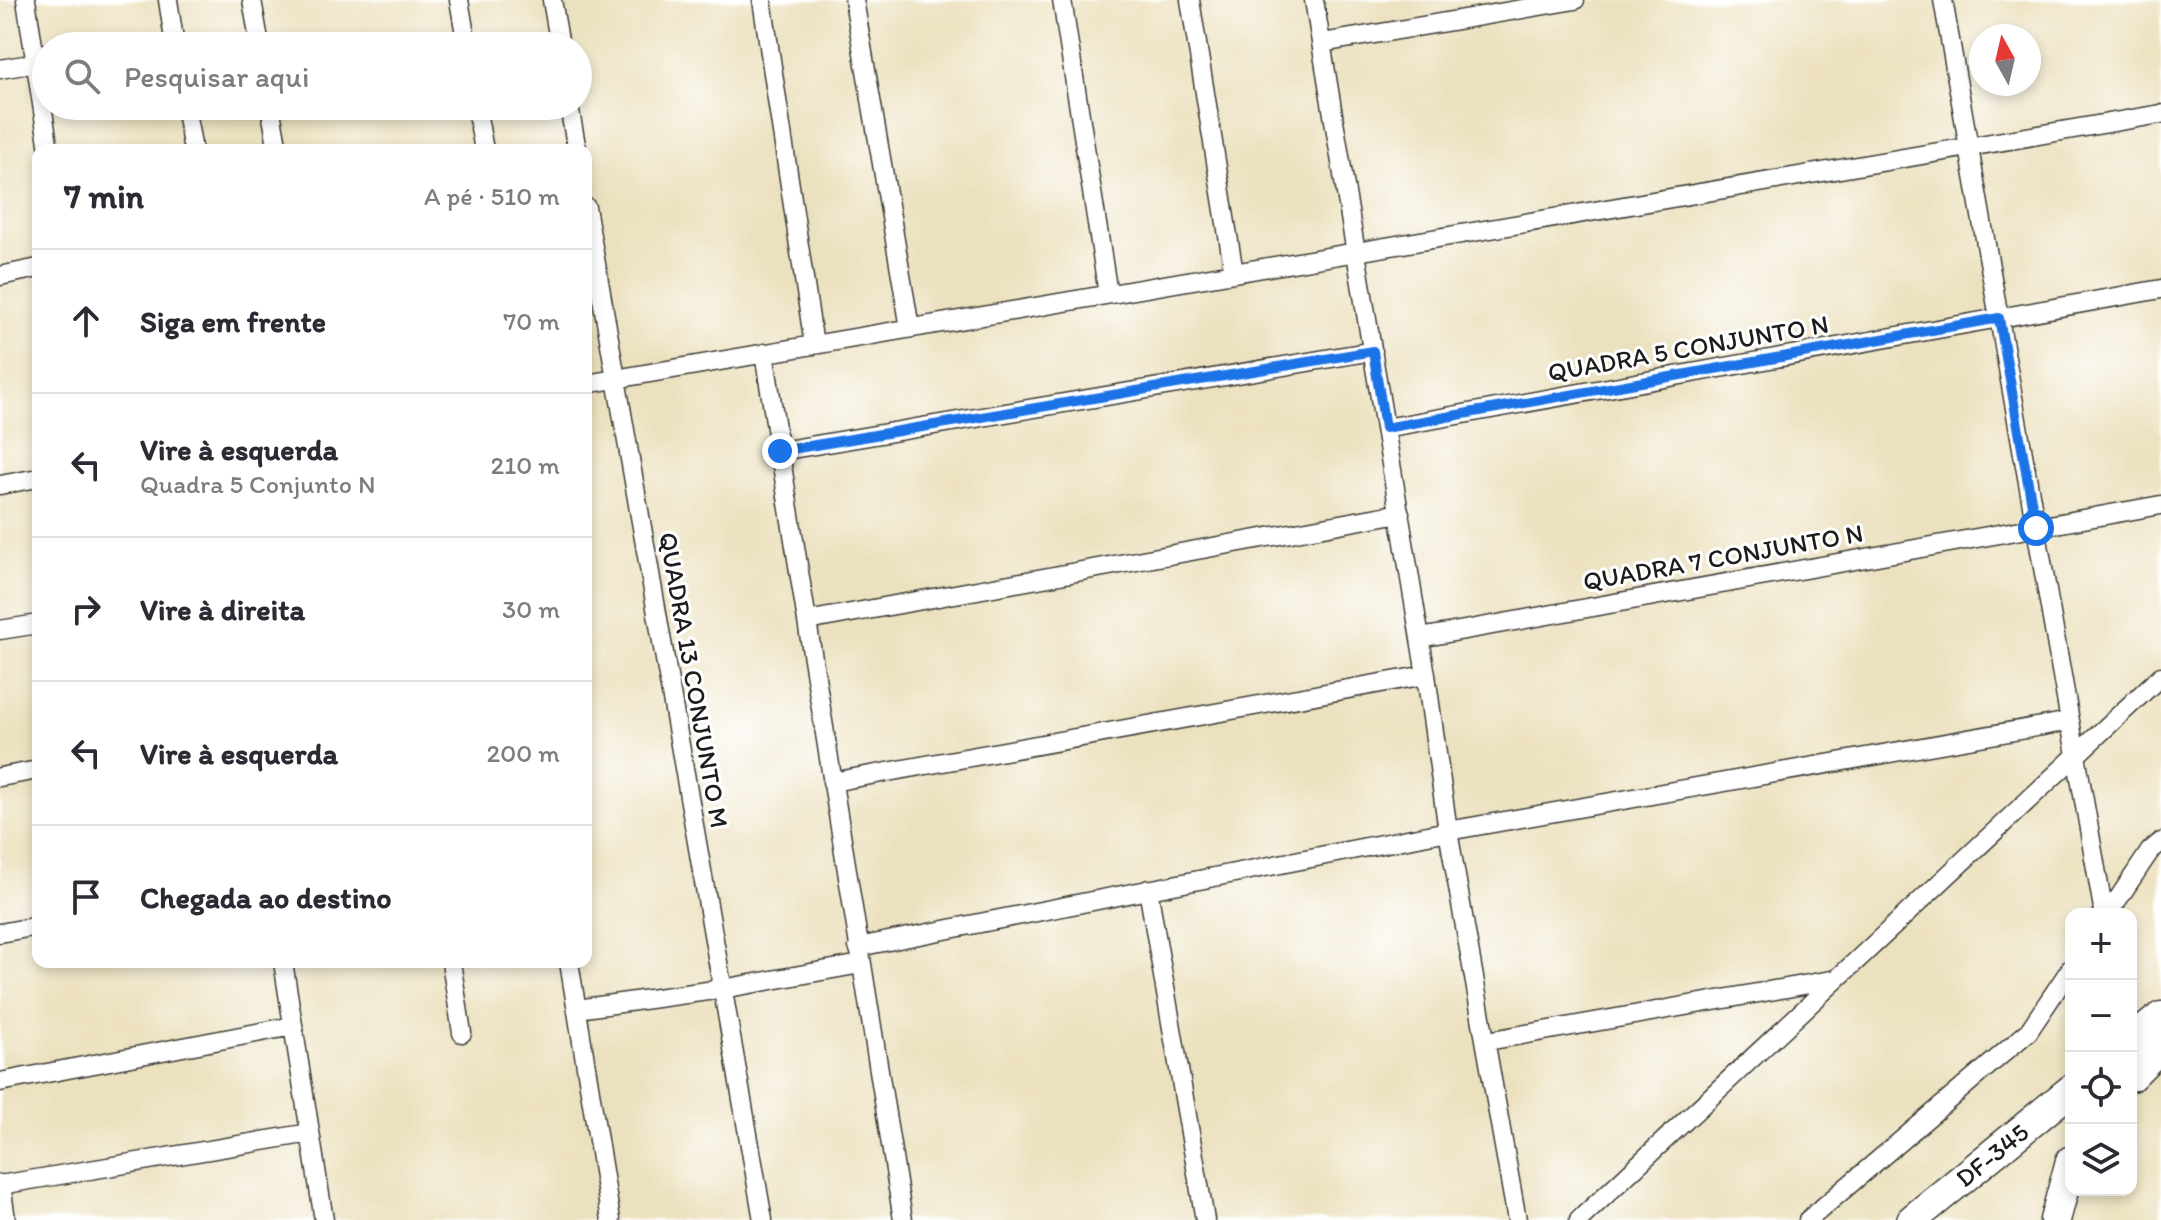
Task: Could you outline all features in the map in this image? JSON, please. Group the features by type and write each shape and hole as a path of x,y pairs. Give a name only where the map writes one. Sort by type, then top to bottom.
{"main road":[{"path":"2137,1036 2161,1017"},
{"path":"2137,1070 2161,1046"},
{"name":"DF-345","path":"1912,1220 2065,1095"},
{"path":"2055,1220 2065,1183"}],"street":[{"path":"26,0 32,38"},
{"path":"168,0 173,32"},
{"path":"252,0 258,32"},
{"path":"459,0 465,32"},
{"path":"552,0 558,32"},
{"path":"762,0 814,345"},
{"path":"854,0 910,328"},
{"path":"1062,0 1108,294"},
{"path":"1190,0 1234,273"},
{"path":"1314,0 1400,513 1448,831 1517,1220"},
{"path":"1322,43 1575,0"},
{"path":"1943,0 2105,908"},
{"path":"0,69 32,64"},
{"path":"592,383 2161,114"},
{"path":"45,120 48,144"},
{"path":"188,120 192,144"},
{"path":"273,120 277,144"},
{"path":"479,120 483,144"},
{"path":"572,120 576,144"},
{"name":"QUADRA 13 CONJUNTO M","path":"592,244 763,1220"},
{"path":"0,276 32,269"},
{"name":"QUADRA 5 CONJUNTO N","path":"1385,428 2161,289"},
{"path":"780,451 1373,351"},
{"path":"764,353 903,1220"},
{"path":"0,485 32,479"},
{"name":"QUADRA 7 CONJUNTO N","path":"1420,638 2161,505"},
{"path":"807,621 1400,513"},
{"path":"0,630 32,625"},
{"path":"832,782 1426,675"},
{"path":"1579,1220 2161,676"},
{"path":"577,1009 722,989 1148,889 1448,831 2070,721"},
{"path":"0,777 32,771"},
{"path":"2110,908 2150,851 2161,842"},
{"path":"1148,889 1205,1220"},
{"path":"0,933 32,927"},
{"path":"284,968 324,1220"},
{"path":"452,968 462,1033"},
{"path":"570,968 611,1220"},
{"path":"1808,1220 2028,1032 2065,977"},
{"path":"1487,1041 1837,979"},
{"path":"0,1082 293,1026"},
{"path":"6,1220 0,1184 310,1133"}],"route":[{"path":"780,451 1373,351 1385,428 1999,318 2036,528"}]}
